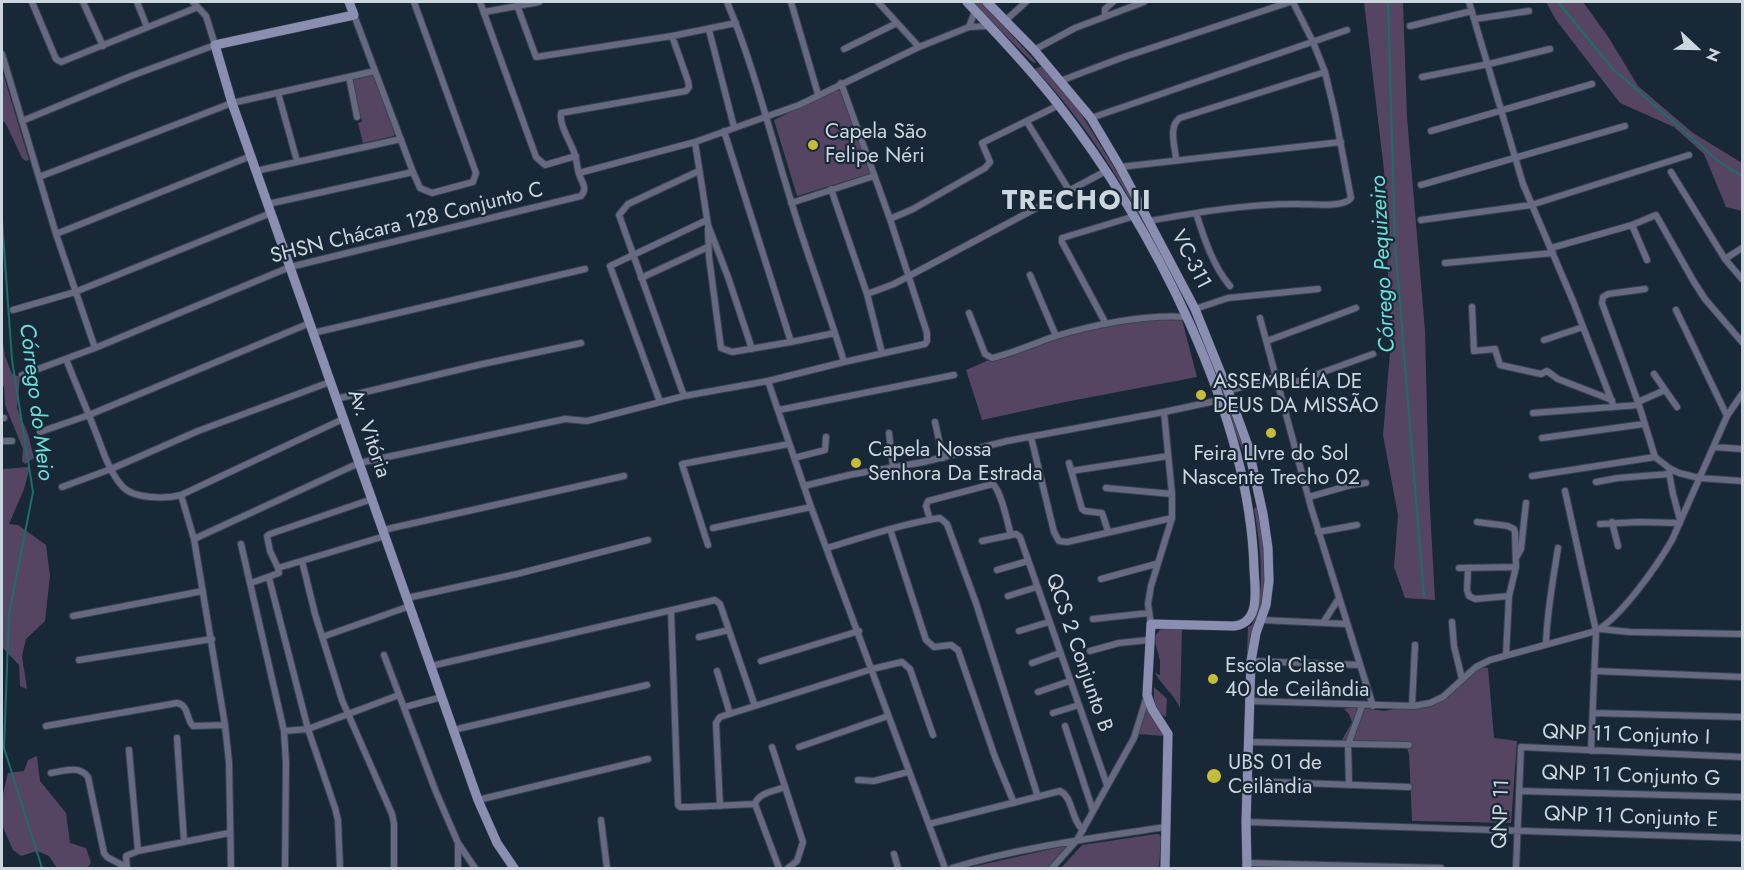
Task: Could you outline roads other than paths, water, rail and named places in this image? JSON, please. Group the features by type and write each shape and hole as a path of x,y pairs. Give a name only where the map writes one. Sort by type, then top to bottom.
{"main road":[{"path":"215,45 354,15 349,2"},
{"path":"967,2 1025,64 1059,105 1135,216 1204,357 1220,400 1244,486 1254,559 1254,609 1248,622 1240,625 1151,624 1148,695 1152,709 1168,734 1165,868"},
{"name":"VC-311","path":"989,3 1037,53 1091,118 1120,167 1195,309 1248,446 1261,502 1268,548 1269,581 1266,605 1255,639 1251,661 1246,822 1247,866"},
{"name":"Av. Vitória","path":"215,45 232,103 478,800 497,843 514,868"},
{"path":"1025,64 1035,66 1039,62 1037,53"},
{"path":"1244,486 1257,484"},
{"path":"1247,504 1261,502"}],"street":[{"path":"32,2 59,62 103,46 196,4"},
{"path":"83,2 103,46"},
{"path":"137,2 147,27"},
{"path":"354,15 420,188 432,192 473,182 476,173 414,2"},
{"path":"480,2 536,157 545,165 576,156"},
{"path":"484,12 539,2"},
{"path":"727,2 736,23 791,202 844,362"},
{"path":"791,2 818,94"},
{"path":"878,2 919,47"},
{"path":"1006,20 1026,2"},
{"path":"1105,16 1105,9 1113,2"},
{"path":"1037,53 1075,28 1144,2"},
{"path":"1060,81 1292,2 1313,42 1325,72 1352,196 1348,202 1231,207 1149,221"},
{"path":"1469,2 1531,205 1552,250 1613,403"},
{"name":"Av. Vitória","path":"196,4 206,16 215,45"},
{"path":"517,5 536,57 709,30 736,23"},
{"path":"1475,19 1529,10"},
{"path":"969,27 975,11"},
{"path":"1410,26 1472,11"},
{"path":"843,50 897,23"},
{"path":"672,36 688,81 688,87 684,92 567,111 560,116 576,156 579,173 695,142 799,105 919,47 969,27 992,28"},
{"path":"709,30 734,127"},
{"path":"1091,118 1347,30"},
{"path":"22,122 131,76 215,45"},
{"path":"1422,77 1550,49"},
{"path":"2,54 56,234 95,348"},
{"path":"39,177 232,103 375,71"},
{"path":"1176,159 1173,128 1174,122 1180,118 1325,72"},
{"path":"349,77 357,117"},
{"path":"194,539 359,463 565,419 587,421 684,396 768,381 922,345 927,341 927,333 890,219 841,83"},
{"path":"1431,132 1592,84"},
{"path":"278,93 297,161"},
{"path":"890,219 913,209 985,168 990,162 982,143 1059,105"},
{"path":"1027,122 1069,190"},
{"path":"1421,185 1625,126"},
{"path":"724,131 791,342"},
{"path":"256,171 401,139"},
{"path":"695,142 708,223 708,248 721,348 727,352 752,349 835,333"},
{"path":"1120,167 1341,142"},
{"path":"1421,220 1531,205 1689,155"},
{"path":"56,234 251,156"},
{"path":"684,396 619,215 628,204 699,171"},
{"path":"867,294 884,289 1106,171"},
{"path":"1671,171 1725,259 1743,279"},
{"path":"13,310 75,292 269,208 413,172"},
{"name":"SHSN Chácara 128 Conjunto C","path":"22,375 95,348 290,267 577,198 583,195 585,187 579,173"},
{"path":"791,202 874,176"},
{"path":"831,189 867,294 882,353"},
{"path":"1196,213 1210,252 1222,276 1230,286"},
{"path":"1445,263 1552,250 1632,225 1656,214 1705,299 1743,342"},
{"path":"1106,324 1062,242 1062,238 1135,216"},
{"path":"708,223 752,349"},
{"path":"660,402 610,266 612,263 633,257 708,223"},
{"path":"1632,225 1647,260"},
{"path":"642,278 708,248"},
{"path":"1725,259 1743,248"},
{"path":"40,432 311,328 585,269"},
{"path":"1030,274 1056,336"},
{"path":"1195,309 1228,298 1318,289"},
{"path":"1645,289 1608,294 1602,300 1655,457 1669,471 1680,522"},
{"path":"1170,316 1179,304"},
{"path":"1267,341 1356,308"},
{"path":"1472,308 1474,351 1495,349 1500,365 1541,374 1547,371 1613,403"},
{"path":"1676,310 1727,416"},
{"path":"969,313 985,354 990,357 996,357 1056,336 1106,324 1170,316 1185,317"},
{"path":"1260,318 1318,532 1373,706"},
{"path":"1544,340 1583,327"},
{"path":"336,399 581,343"},
{"path":"1279,388 1373,354"},
{"path":"66,359 111,469 123,488 133,493 170,498 181,495 343,419"},
{"path":"1654,374 1677,407"},
{"path":"779,410 954,375"},
{"path":"1228,391 1276,377"},
{"path":"768,381 811,507 859,631 908,772 945,868"},
{"path":"62,487 111,469 198,431 330,382"},
{"path":"1533,413 1613,403 1638,403 1665,390"},
{"path":"1598,630 1616,615 1664,554 1727,416 1742,394"},
{"path":"804,486 943,458 992,444 1220,400"},
{"path":"1151,624 1149,613 1151,586 1172,518 1172,494 1164,412"},
{"path":"934,422 943,458"},
{"path":"1542,438 1644,424"},
{"path":"889,434 892,467"},
{"path":"1031,437 1058,541 1067,542 1172,518"},
{"path":"794,458 825,450 826,438"},
{"path":"2,441 12,441"},
{"path":"708,545 682,464 789,444"},
{"path":"1714,447 1743,449"},
{"path":"1071,471 1168,456"},
{"path":"1532,476 1655,457"},
{"path":"1069,463 1082,509 1085,512 1102,513 1108,531"},
{"path":"1596,482 1669,471 1699,478 1743,481"},
{"path":"278,568 384,533 624,476"},
{"path":"1309,497 1351,484 1366,483"},
{"name":"QCS 2 Conjunto B","path":"930,520 926,506 928,501 993,484 996,486 1013,535 1020,537 1107,784"},
{"path":"1106,488 1172,494"},
{"path":"1565,491 1598,630 1591,751"},
{"path":"181,495 194,539 225,725 229,762 231,868"},
{"path":"251,583 279,573 267,536 372,499"},
{"path":"1517,557 1521,549 1526,503"},
{"path":"714,528 811,507"},
{"path":"827,549 890,529 930,520 940,518 947,524 976,603 1038,797"},
{"path":"1477,522 1508,526 1514,529 1515,533 1517,557 1509,596 1506,655"},
{"path":"1612,522 1618,546"},
{"path":"1600,524 1680,522"},
{"path":"1318,532 1357,525"},
{"path":"890,529 927,640 934,647 951,645 958,650 994,757 1014,803"},
{"path":"981,541 1013,535"},
{"path":"322,637 408,602 648,540"},
{"path":"241,544 284,731 285,868"},
{"path":"1546,644 1549,601 1558,548"},
{"path":"302,561 322,637 348,715 392,814 394,868"},
{"path":"998,570 1028,561"},
{"path":"1101,579 1156,564"},
{"path":"1459,568 1516,567"},
{"path":"1468,568 1469,596 1475,599 1509,596"},
{"path":"269,578 308,729 335,808 340,868"},
{"path":"1008,596 1037,587"},
{"path":"74,616 203,591"},
{"path":"1323,623 1339,598"},
{"path":"431,666 714,600 720,604 755,706"},
{"path":"671,610 678,805 690,807 755,804"},
{"path":"1093,619 1149,613"},
{"path":"1262,620 1347,624"},
{"path":"1019,631 1049,622"},
{"path":"1452,622 1454,646 1462,679"},
{"path":"699,637 729,630"},
{"path":"1250,701 1412,706 1430,703 1443,696 1476,667 1490,660 1598,630 1743,634"},
{"path":"761,661 859,631"},
{"path":"79,660 212,639"},
{"path":"1090,651 1119,643 1149,640"},
{"path":"1412,706 1415,645"},
{"path":"1032,663 1060,653"},
{"path":"384,656 458,843 476,868"},
{"path":"1251,661 1360,665"},
{"path":"720,806 716,723 720,717 872,669 902,662 910,669 933,735"},
{"path":"717,671 730,714"},
{"path":"1594,672 1743,677"},
{"path":"1038,692 1070,681"},
{"path":"453,730 647,685"},
{"path":"284,731 308,729 399,695"},
{"name":"QCS 2 Conjunto B","path":"1052,868 1083,830 1134,738 1148,695"},
{"path":"405,707 442,697"},
{"path":"46,726 177,704 181,704 186,709 191,725 201,727 225,725"},
{"path":"1053,712 1079,705"},
{"path":"1349,785 1348,745 1362,706"},
{"path":"1593,713 1743,717"},
{"path":"799,747 888,716"},
{"path":"1065,726 1093,811"},
{"path":"177,738 184,842"},
{"path":"1248,742 1409,745"},
{"path":"772,747 803,842 797,861 788,868"},
{"name":"QNP 11 Conjunto I","path":"1521,760 1521,747 1743,757"},
{"path":"129,750 138,851"},
{"path":"478,800 648,759"},
{"name":"QNP 11","path":"1516,868 1521,760"},
{"path":"51,773 75,769 84,771 88,777 104,853 127,868"},
{"path":"858,780 874,781 908,772"},
{"path":"1247,781 1409,786"},
{"path":"779,868 755,804 759,796 785,787"},
{"path":"929,824 1060,791 1065,793 1077,824 1083,830"},
{"name":"QNP 11 Conjunto G","path":"1520,791 1743,797"},
{"path":"601,820 607,868"},
{"name":"QNP 11 Conjunto E","path":"1246,822 1743,838"},
{"path":"952,868 982,859 1077,840 1165,827"},
{"path":"127,868 126,856 138,851 229,833"},
{"path":"458,843 458,868"},
{"path":"894,854 898,868"},
{"path":"1247,866 1441,868"}],"waterway":[{"name":"Córrego Pequizeiro","path":"1388,2 1395,245 1424,596"},
{"path":"1558,2 1612,68 1718,161 1742,176"},
{"name":"Córrego do Meio","path":"2,220 12,360 33,492 9,614 4,748 42,868"}],"place":[{"name":"Capela São Felipe Néri","path":"813,145"},
{"name":"ASSEMBLÉIA DE DEUS DA MISSÃO","path":"1201,395"},
{"name":"Feira LIvre do Sol Nascente Trecho 02","path":"1271,433"},
{"name":"Capela Nossa Senhora Da Estrada","path":"856,463"},
{"name":"Escola Classe 40 de Ceilândia","path":"1213,679"},
{"name":"UBS 01 de Ceilândia","path":"1214,776"}],"district":[{"name":"TRECHO II","path":"1077,202"}]}
